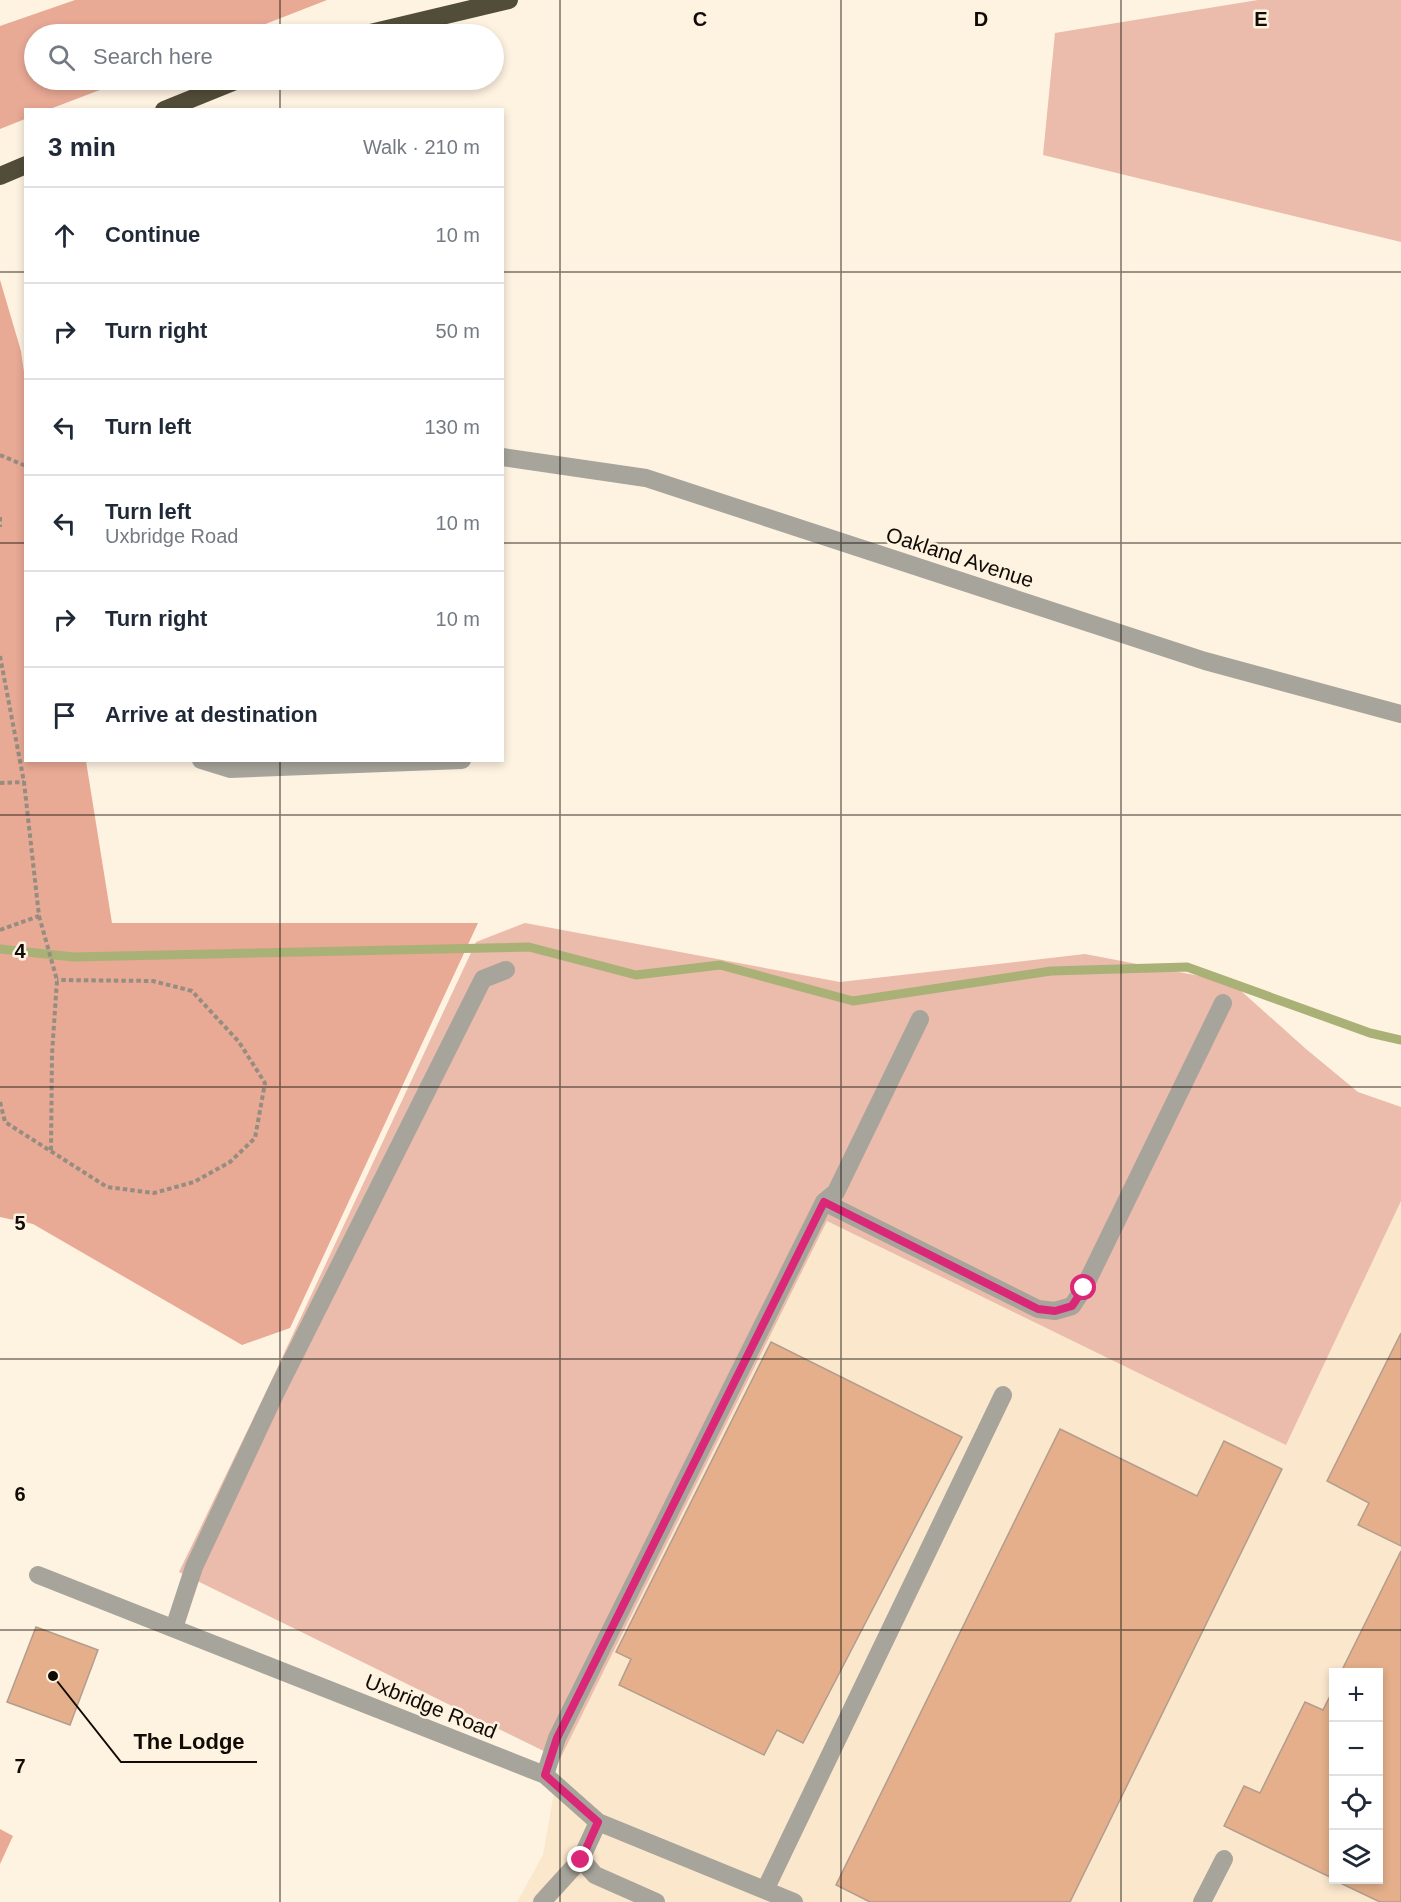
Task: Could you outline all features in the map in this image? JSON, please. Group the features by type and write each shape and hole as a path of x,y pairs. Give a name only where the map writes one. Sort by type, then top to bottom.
{"highway":[{"path":"408,24 509,0"},
{"path":"169,108 213,90"},
{"path":"0,176 24,166"}],"street":[{"name":"Oakland Avenue","path":"504,457 646,477 1205,661 1401,714"},
{"path":"207,762 230,769 410,762"},
{"path":"174,1628 194,1567 276,1392 483,979 506,970"},
{"path":"824,1202 1038,1309 1055,1311 1072,1306 1084,1288 1223,1003"},
{"path":"545,1775 563,1727 824,1202 836,1192 920,1019"},
{"path":"765,1890 1003,1395"},
{"name":"Uxbridge Road","path":"38,1575 545,1775 598,1822 794,1902"},
{"path":"542,1902 581,1860 598,1822"},
{"path":"581,1860 595,1875 656,1902"},
{"path":"1202,1902 1224,1860"}],"path":[{"path":"0,454 24,465"},
{"path":"0,517 0,527"},
{"path":"0,656 24,782 39,916 57,980 52,1054 51,1151"},
{"path":"0,783 24,782"},
{"path":"0,930 39,916"},
{"path":"0,1102 5,1122 107,1187 154,1193 194,1182 230,1161 255,1138 265,1083 239,1042 192,991 153,981 57,980"}],"shaded area":[{"path":"75,0 327,0 266,24 24,24 24,90 100,90 53,108 24,108 24,119 0,129 0,26"},
{"path":"1258,0 1401,0 1401,242 1043,155 1055,33"},
{"path":"0,280 21,351 24,372 24,762 86,762 112,923 478,923 290,1328 242,1345 33,1224 0,1217"},
{"path":"525,923 840,982 1085,954 1231,982 1358,1092 1401,1107 1401,1201 1286,1445 827,1221 560,1759 179,1572 266,1392 476,942"},
{"path":"1401,1201 1401,1902 517,1902 543,1855 560,1759 827,1221 1286,1445"},
{"path":"0,1829 13,1836 0,1864"}],"building":[{"path":"1401,1333 1401,1546 1358,1525 1369,1503 1327,1481"},
{"path":"771,1342 962,1437 803,1743 777,1730 764,1755 619,1685 631,1659 616,1652"},
{"path":"1060,1429 1197,1496 1224,1441 1282,1469 1070,1902 870,1902 836,1885"},
{"path":"1401,1551 1401,1902 1380,1902 1342,1884 1383,1884 1383,1668 1343,1668"},
{"path":"36,1627 98,1650 70,1725 7,1702"},
{"path":"1329,1698 1329,1877 1224,1826 1244,1786 1260,1793 1305,1702 1323,1710"}],"waterway":[{"path":"0,949 73,957 529,947 636,975 720,965 853,1001 1051,971 1187,967 1370,1033 1401,1040"}],"place":[{"name":"The Lodge","path":"53,1676"}],"route":[{"path":"581,1860 598,1822 545,1775 557,1738 824,1202 1038,1309 1055,1311 1072,1306 1084,1288"}]}
